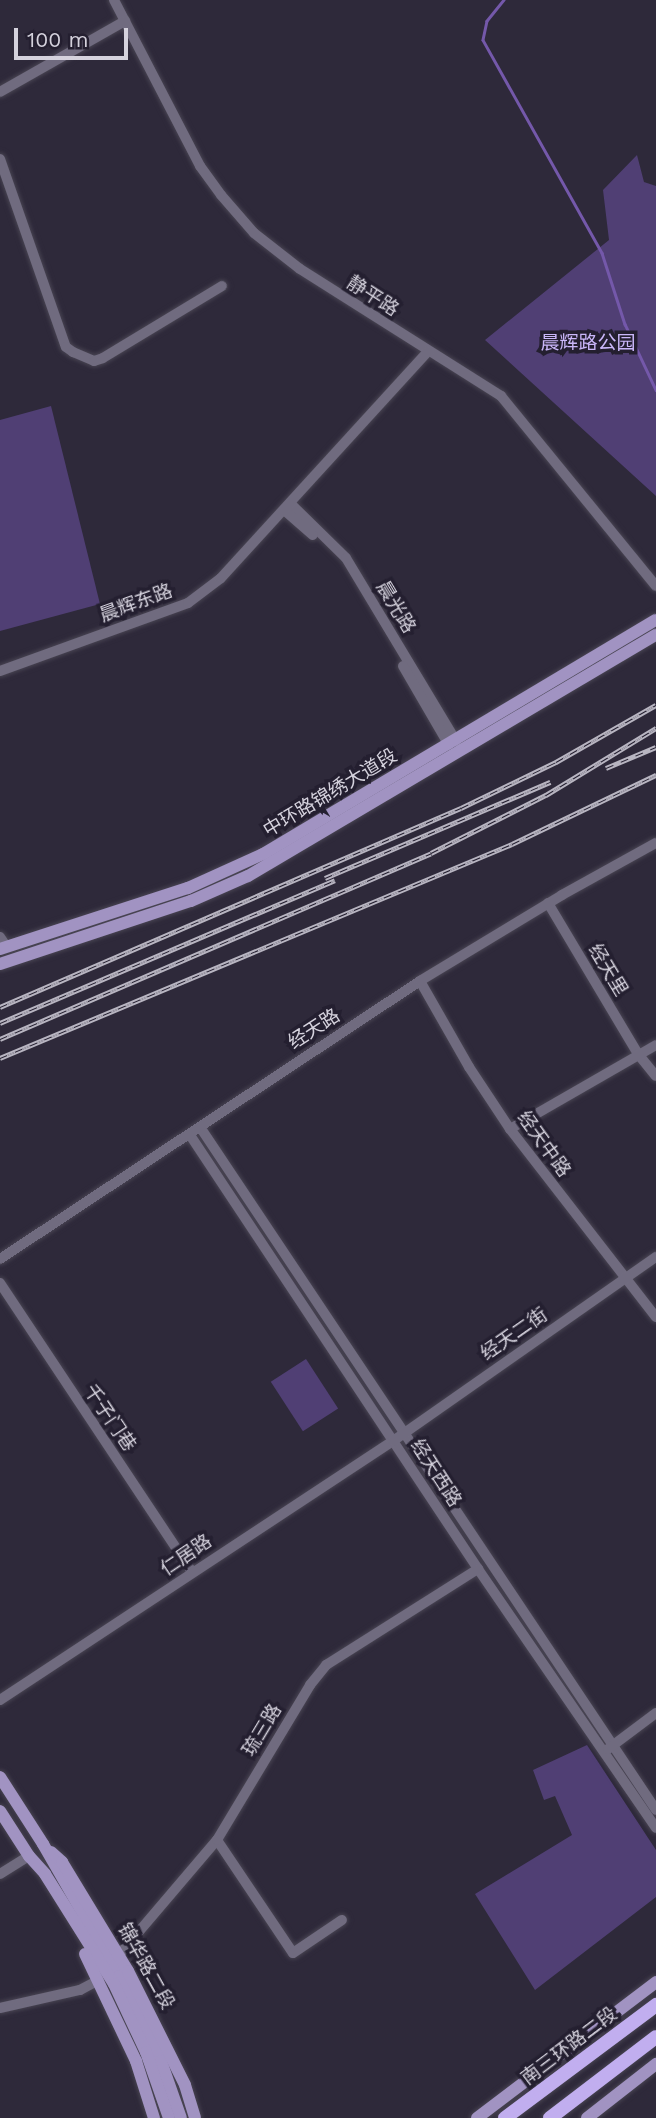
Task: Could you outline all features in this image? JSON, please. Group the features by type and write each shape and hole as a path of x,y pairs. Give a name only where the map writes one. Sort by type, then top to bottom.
{"highway":[{"name":"南三环路二段","path":"505,2118 656,2005"},
{"path":"550,2118 656,2037"}],"main road":[{"name":"中环路锦绣大道段","path":"2,944 145,903 234,869 452,743 656,620"},
{"name":"中环路锦绣大道段","path":"0,964 191,901 248,876 656,635"},
{"name":"锦华路二段","path":"0,1777 43,1844 138,2025"},
{"name":"锦华路二段","path":"0,1811 29,1856 45,1874 138,2025"},
{"name":"锦华路二段","path":"43,1844 62,1862 119,1955 173,2060 195,2118"},
{"name":"锦华路二段","path":"29,1856 38,1878 99,1980 136,2061 154,2118"},
{"path":"477,2118 656,1982"},
{"path":"138,2025 169,2118"},
{"path":"138,2025 161,2061 181,2118"},
{"path":"587,2118 656,2064"},
{"path":"489,2118 515,2090"}],"street":[{"name":"静平路","path":"114,0 200,166 220,195 254,233 300,269 501,396 656,586"},
{"path":"0,92 125,21"},
{"path":"0,159 66,347 73,352 94,361 103,358 222,286"},
{"name":"晨辉东路","path":"0,671 188,603 220,578 428,351"},
{"name":"晨光路","path":"287,507 346,558 452,743"},
{"name":"经天路","path":"0,1259 420,981 548,903 656,843"},
{"name":"经天里","path":"548,903 639,1054 656,1076"},
{"name":"经天中路","path":"420,981 469,1067 510,1129 578,1220 656,1317"},
{"path":"510,1129 656,1045"},
{"name":"经天西路","path":"200,1127 405,1433 656,1828"},
{"name":"经天西路","path":"190,1135 478,1569 607,1749 656,1810"},
{"name":"经天二街","path":"393,1441 656,1257"},
{"name":"千子门巷","path":"0,1283 192,1572"},
{"name":"仁居路","path":"0,1700 393,1441"},
{"name":"琉三路","path":"119,1955 216,1840 310,1685 326,1665 478,1569"},
{"path":"607,1749 656,1713"},
{"path":"216,1840 293,1953 342,1920"},
{"path":"0,1874 29,1856"},
{"path":"0,2008 80,1990 99,1980"}],"green space":[{"name":"晨辉路公园","path":"637,155 644,182 656,186 656,496 485,340 609,240 603,190"},
{"path":"51,406 100,604 0,631 0,420"},
{"path":"306,1359 338,1408 303,1431 271,1382"},
{"path":"587,1745 656,1850 656,1897 535,1990 475,1894 572,1835 555,1796 544,1800 533,1770"}],"waterway":[{"path":"504,0 487,21 483,40 602,253 625,324 656,390"}],"railway":[{"path":"0,1007 461,808 556,762 656,705"},
{"path":"0,1039 431,853 546,795 656,728"},
{"path":"606,768 656,747"},
{"path":"0,1058 512,844 656,775"},
{"path":"325,878 550,782"},
{"path":"0,1023 335,880"}]}
